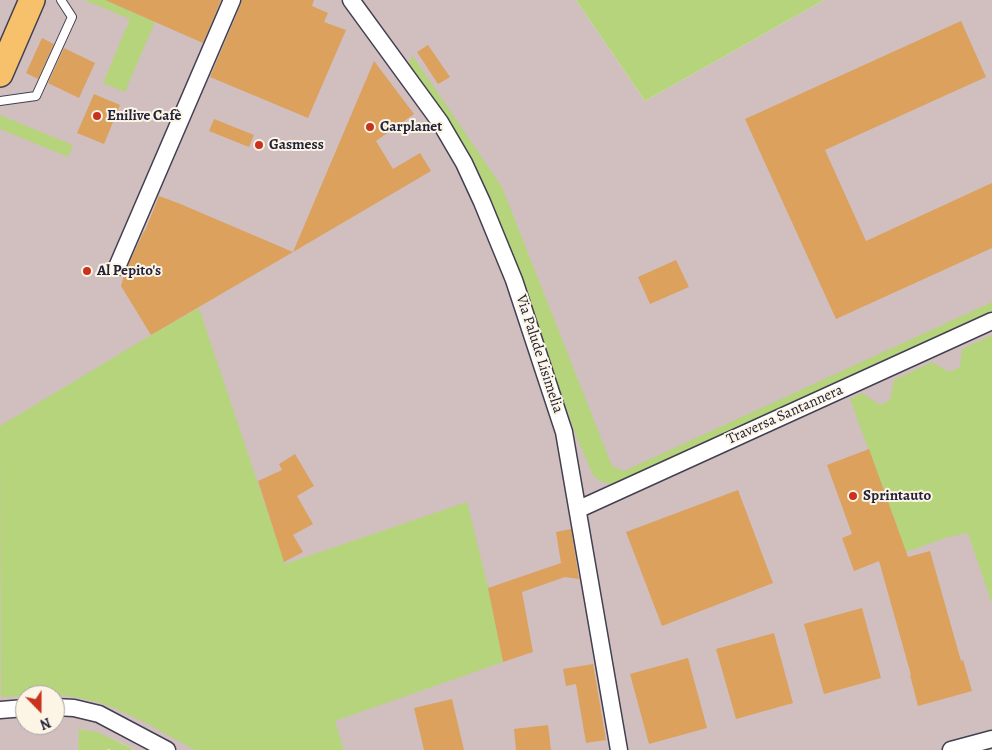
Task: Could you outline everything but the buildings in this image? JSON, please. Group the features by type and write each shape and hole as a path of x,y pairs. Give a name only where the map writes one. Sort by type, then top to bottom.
{"main road":[{"path":"0,74 32,0"}],"street":[{"path":"117,267 232,0"},
{"name":"Via Palude Lisimelia","path":"351,0 440,122 464,163 514,280 564,432 620,750"},
{"name":"Traversa Santannera","path":"579,509 992,321"},
{"path":"65,708 99,714 167,750"},
{"path":"0,710 15,709"},
{"path":"951,750 992,739"}],"lane":[{"path":"0,101 36,96 72,17 61,0"}],"shaded area":[{"path":"0,0 576,0 645,101 824,0 992,0 992,750 135,750 115,740 80,729 78,750 0,750"}],"green space":[{"path":"84,0 105,0 155,22 125,92 103,83 130,19"},
{"path":"576,0 824,0 645,101"},
{"path":"412,55 502,187 612,466 624,471 992,302 992,311 964,323 938,338 621,482 611,484 600,481 593,475 577,438 539,330 408,66"},
{"path":"0,115 73,145 68,157 0,129"},
{"path":"199,308 285,564 467,502 488,587 503,662 335,721 344,750 195,750 114,708 97,702 65,696 65,685 15,685 15,696 1,697 0,426"},
{"path":"992,335 992,604 968,533 948,537 906,552 850,399 862,393 880,405 890,400 894,380 932,362 949,372 960,367 962,349"},
{"path":"79,729 97,732 135,750 78,750"}],"place":[{"name":"Enilive Cafè","path":"97,116"},
{"name":"Carplanet","path":"370,127"},
{"name":"Gasmess","path":"259,145"},
{"name":"Al Pepito's","path":"87,271"},
{"name":"Sprintauto","path":"853,496"}]}
